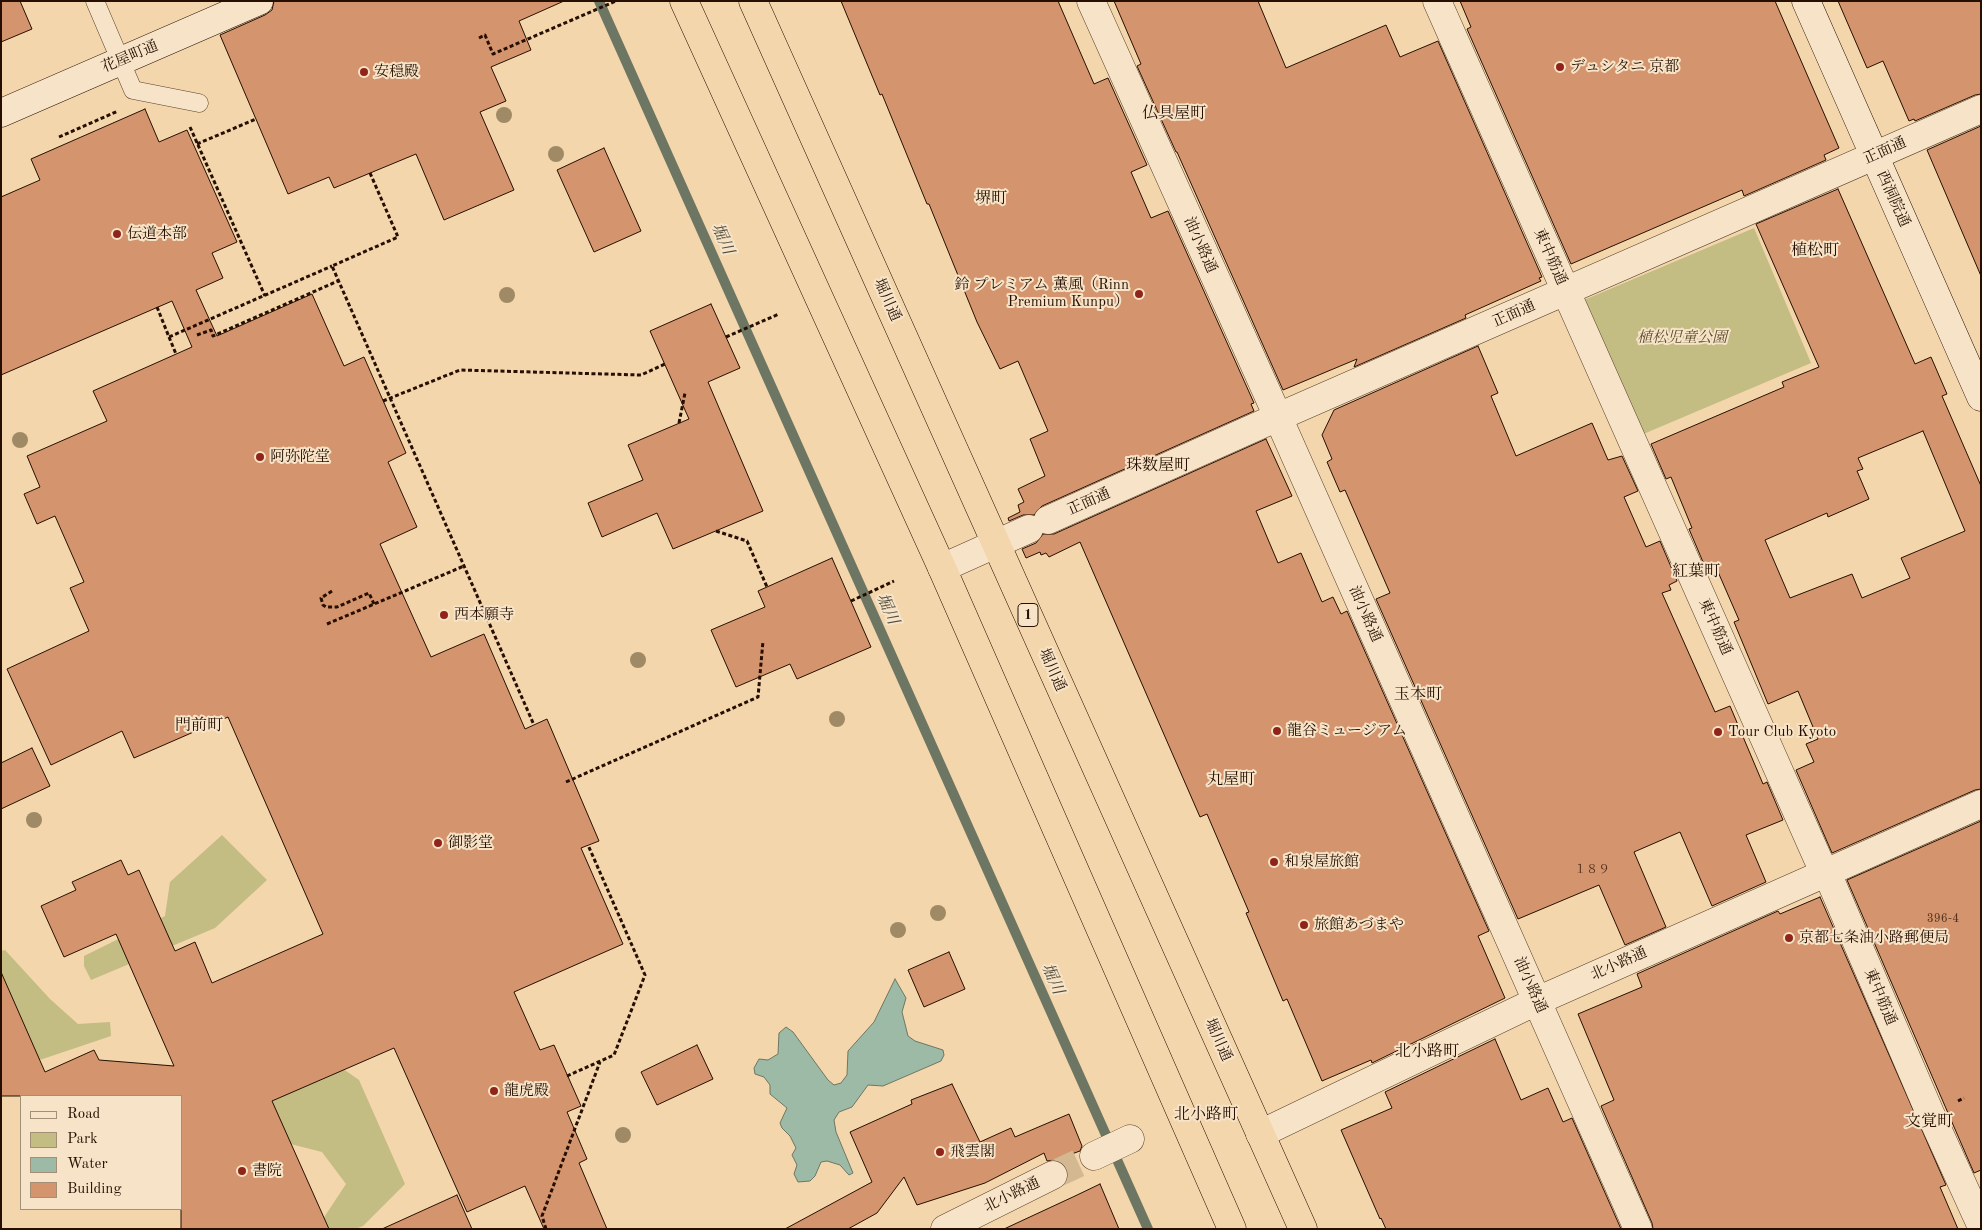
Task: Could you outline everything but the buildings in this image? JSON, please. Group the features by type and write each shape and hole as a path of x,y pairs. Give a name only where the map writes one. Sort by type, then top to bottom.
{"highway":[{"path":"684,1 942,568 1232,1229"},
{"name":"堀川通","path":"753,1 1303,1229"}],"street":[{"name":"花屋町通","path":"1,113 259,1"},
{"name":"油小路通","path":"1091,1 1278,417 1638,1229"},
{"name":"東中筋通","path":"1438,1 1565,292 1981,1225"},
{"name":"西洞院通","path":"1806,1 1981,397"},
{"name":"正面通","path":"942,568 1278,417 1981,109"},
{"name":"北小路通","path":"1260,1134 1537,1001 1981,804"},
{"path":"1094,1156 1130,1139"},
{"name":"北小路通","path":"944,1229 1053,1175"}],"lane":[{"path":"94,1 133,90 199,103"}],"path":[{"path":"479,38 485,35 493,54 616,1"},
{"path":"59,137 122,109"},
{"path":"198,144 256,119"},
{"path":"189,126 214,186 265,296"},
{"path":"169,337 398,237 370,173"},
{"path":"332,266 534,725"},
{"path":"197,335 211,330 213,336 338,281"},
{"path":"157,307 176,354"},
{"path":"726,337 779,314"},
{"path":"383,402 460,370 641,375 665,364"},
{"path":"679,424 685,393"},
{"path":"716,531 747,540 767,587"},
{"path":"327,624 464,566"},
{"path":"852,602 894,581"},
{"path":"332,591 321,598 323,606 337,607 369,593 374,604"},
{"path":"566,782 758,696 763,641"},
{"path":"568,1076 614,1055 645,975 588,845"},
{"path":"546,1229 542,1216 600,1061"}],"green space":[{"name":"植松児童公園","path":"1754,228 1811,363 1641,435 1584,300"},
{"path":"222,835 267,880 215,928 91,980 84,966 84,956 165,916 170,882"},
{"path":"5,950 50,999 78,1024 110,1022 111,1036 1,1073 1,951"},
{"path":"310,1046 359,1080 405,1184 363,1226 355,1229 327,1229 321,1222 346,1184 322,1152 267,1138 261,1071"}],"water":[{"path":"895,979 906,998 902,1012 908,1036 915,1041 943,1050 944,1055 941,1061 883,1086 868,1085 852,1107 839,1112 834,1120 836,1132 853,1173 849,1175 840,1165 827,1161 821,1162 815,1176 810,1181 798,1182 794,1174 797,1165 792,1155 796,1148 780,1123 787,1108 770,1094 770,1085 764,1077 755,1074 754,1068 759,1059 768,1060 778,1054 779,1033 786,1027 793,1032 828,1080 834,1085 841,1083 847,1075 848,1051 874,1022"}],"waterway":[{"name":"堀川","path":"599,1 1148,1229"}],"tunnel":[{"path":"1053,1175 1094,1156"}],"place":[{"name":"デュシタニ 京都","path":"1560,67"},
{"name":"安穏殿","path":"364,72"},
{"name":"伝道本部","path":"117,234"},
{"name":"鈴 プレミアム 薫風（Rinn Premium Kunpu）","path":"1139,294"},
{"name":"阿弥陀堂","path":"260,457"},
{"name":"西本願寺","path":"444,615"},
{"name":"龍谷ミュージアム","path":"1277,731"},
{"name":"Tour Club Kyoto","path":"1718,732"},
{"name":"御影堂","path":"438,843"},
{"name":"和泉屋旅館","path":"1274,862"},
{"name":"旅館あづまや","path":"1304,925"},
{"name":"京都七条油小路郵便局","path":"1789,938"},
{"name":"龍虎殿","path":"494,1091"},
{"name":"飛雲閣","path":"940,1152"},
{"name":"書院","path":"242,1171"}],"district":[{"name":"仏具屋町","path":"1174,114"},
{"name":"堺町","path":"991,199"},
{"name":"植松町","path":"1815,251"},
{"name":"珠数屋町","path":"1158,466"},
{"name":"紅葉町","path":"1696,572"},
{"name":"玉本町","path":"1418,695"},
{"name":"門前町","path":"199,726"},
{"name":"丸屋町","path":"1231,780"},
{"name":"北小路町","path":"1427,1052"},
{"name":"北小路町","path":"1206,1115"},
{"name":"文覚町","path":"1929,1122"}]}
